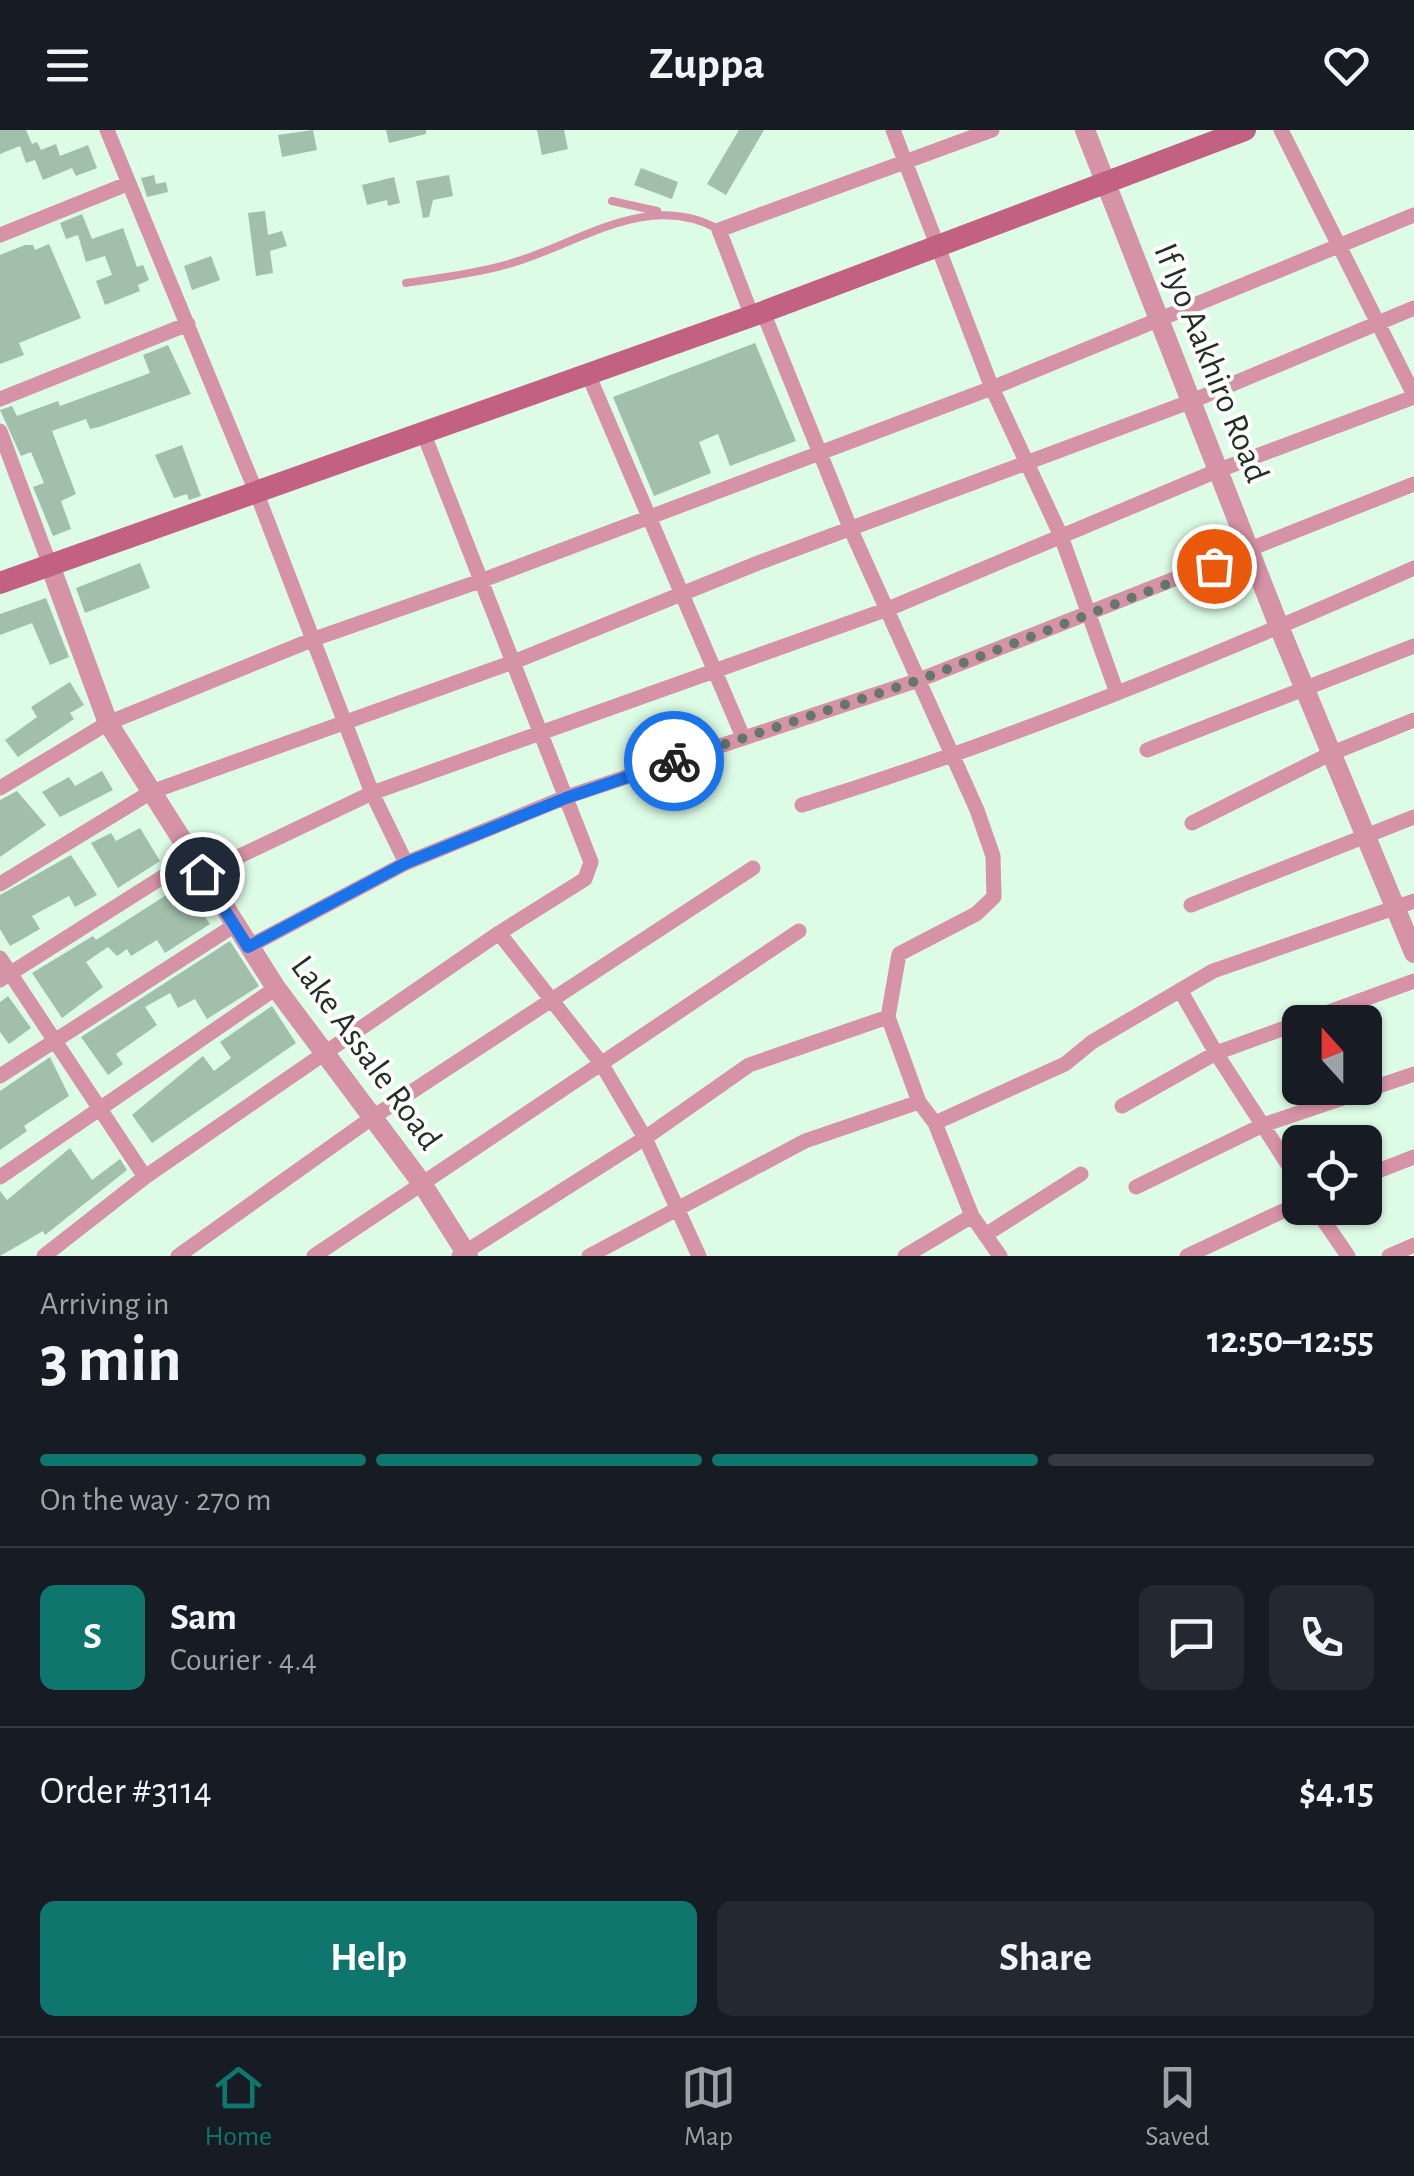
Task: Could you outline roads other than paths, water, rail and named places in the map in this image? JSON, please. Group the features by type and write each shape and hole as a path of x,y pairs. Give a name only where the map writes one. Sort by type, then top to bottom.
{"main road":[{"path":"0,584 938,248 1245,130"}],"street":[{"path":"107,130 258,494 372,793 406,863"},
{"path":"893,130 992,388 1061,536 1117,693"},
{"path":"992,130 719,230 954,757 994,856 994,897 976,914 899,954 888,1017 920,1102 935,1123 972,1216 1000,1256"},
{"name":"If Iyo Aakhiro Road","path":"1085,130 1364,837 1404,905 1414,953"},
{"path":"5,977 196,867 372,793 888,609 1219,470 1414,396 1281,130"},
{"path":"0,235 127,184"},
{"path":"0,788 108,724 314,639 483,580 992,388 1414,215"},
{"path":"0,884 150,792 516,662 683,593 1192,402 1414,308"},
{"path":"0,399 188,324"},
{"path":"588,374 743,737"},
{"path":"0,431 50,568"},
{"path":"44,1256 145,1177 321,1052 591,872 543,732 423,432"},
{"path":"248,947 406,863 566,798 919,680 1251,552 1414,484"},
{"name":"Lake Assale Road","path":"50,568 108,724 248,947 321,1052 421,1182 464,1255"},
{"path":"802,805 954,757 1280,629 1414,568"},
{"path":"1147,750 1306,692 1414,646"},
{"path":"1192,823 1330,754 1414,720"},
{"path":"1191,905 1414,817"},
{"path":"178,1256 373,1117 753,868"},
{"path":"935,1123 1065,1064 1092,1042 1229,965 1404,905"},
{"path":"0,1076 234,926"},
{"path":"314,1256 799,930"},
{"path":"499,933 601,1063 645,1138 699,1256"},
{"path":"0,958 5,977 55,1041 145,1177"},
{"path":"1122,1106 1216,1052 1414,980"},
{"path":"0,1177 276,988"},
{"path":"1180,990 1282,1155"},
{"path":"464,1255 645,1138 749,1064 888,1017"},
{"path":"1136,1187 1263,1125 1414,1074"},
{"path":"589,1256 805,1141 920,1102"},
{"path":"1382,1169 1414,1156"},
{"path":"986,1235 1080,1174"},
{"path":"1186,1256 1282,1211"},
{"path":"906,1256 972,1216"},
{"path":"1327,1225 1348,1256"},
{"path":"1389,1256 1414,1245"}],"lane":[{"path":"612,202 719,230"},
{"path":"406,283 507,265 605,226 663,213"}]}
